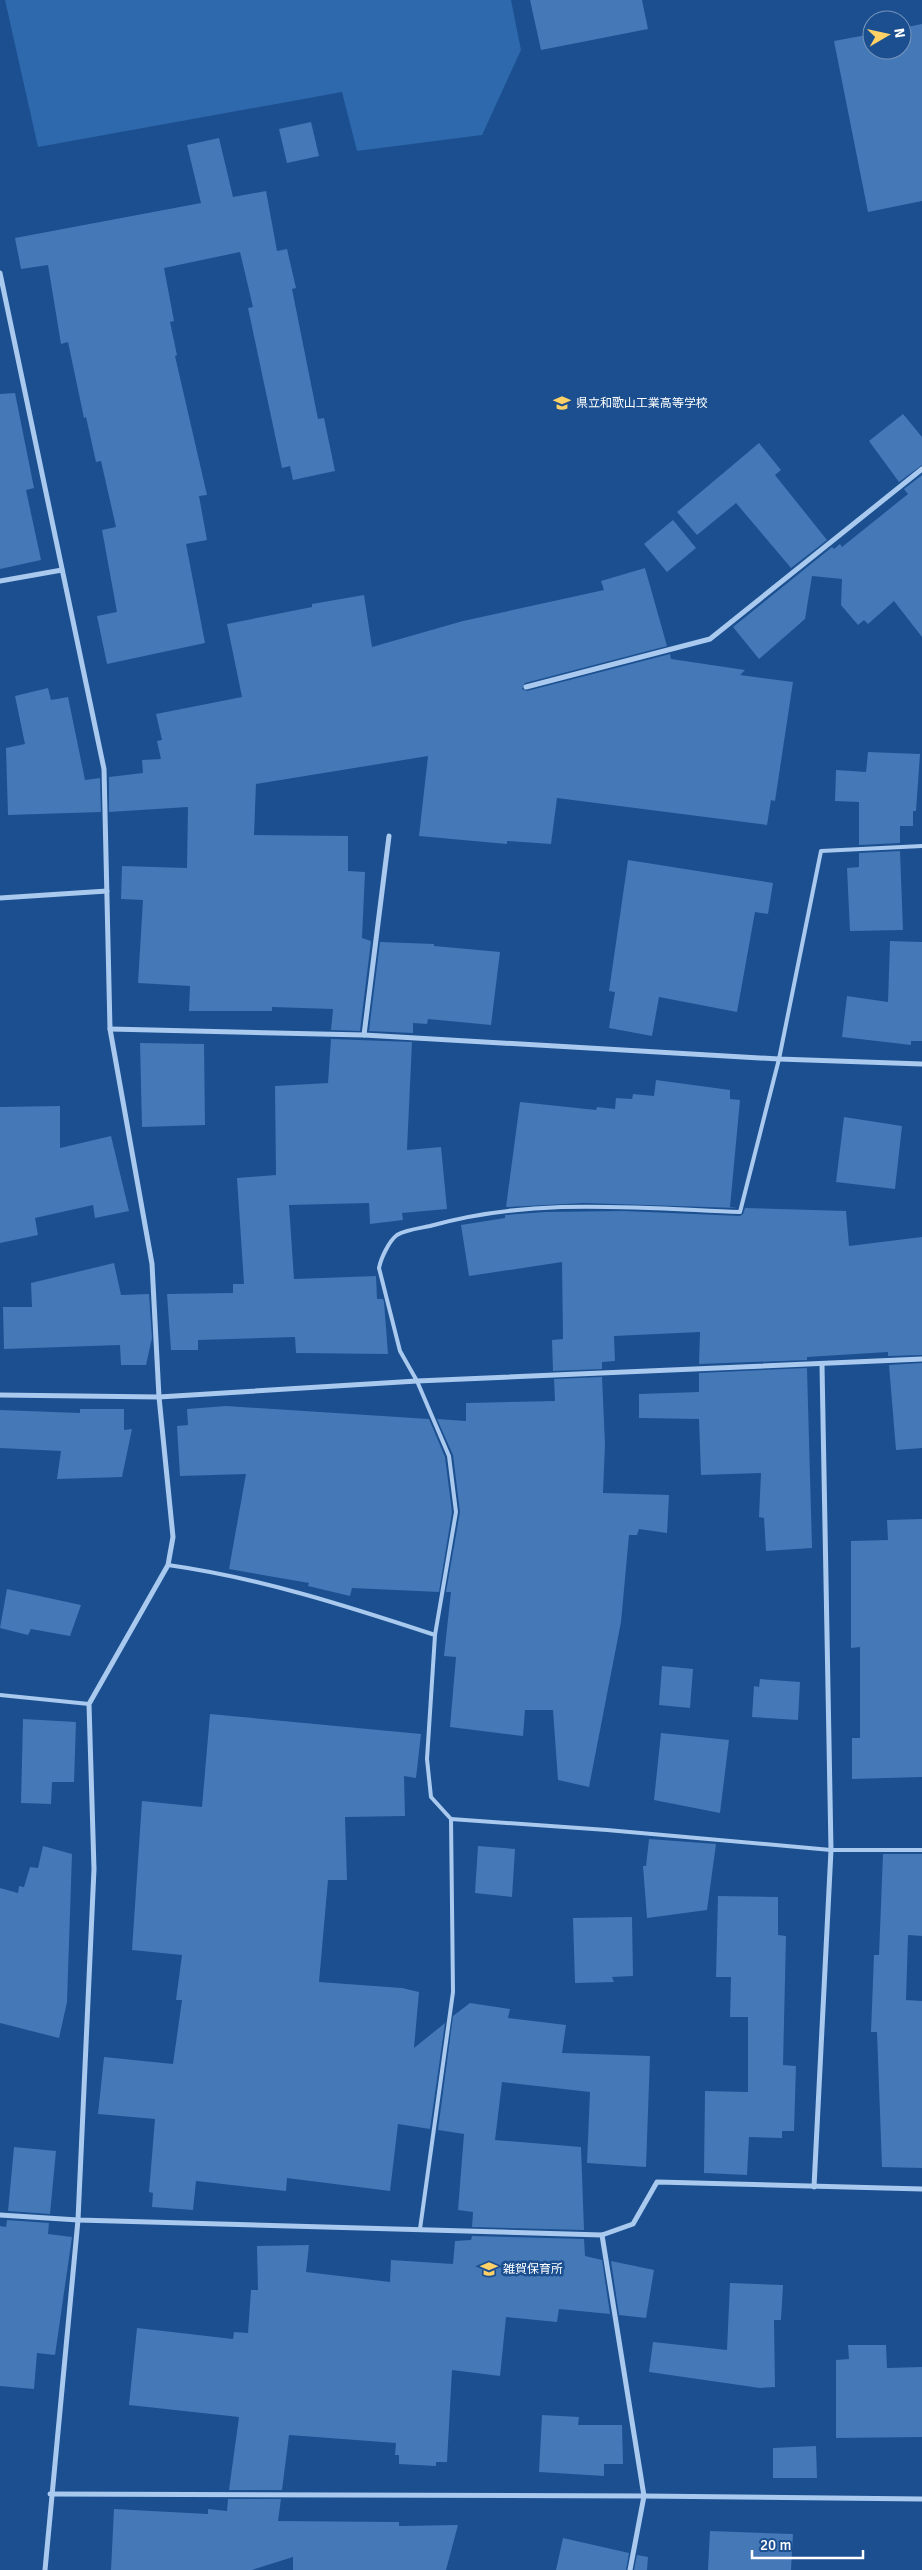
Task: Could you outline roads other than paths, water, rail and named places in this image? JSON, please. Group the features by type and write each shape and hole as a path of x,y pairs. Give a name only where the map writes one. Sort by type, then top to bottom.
{"street":[{"path":"0,272 104,769 110,1029 152,1264 159,1397 173,1537 168,1565 89,1704 94,1869 78,2220 50,2494 45,2570"},
{"path":"526,688 710,639 922,469"},
{"path":"0,580 62,570"},
{"path":"364,1035 388,836"},
{"path":"0,898 107,891"},
{"path":"110,1029 364,1035 779,1059 922,1064"},
{"path":"0,1395 159,1397 417,1381 822,1365 922,1359"},
{"path":"814,2187 831,1850 822,1365"},
{"path":"0,2215 78,2220 602,2235 633,2224 657,2182 922,2189"},
{"path":"602,2235 644,2496 630,2570"},
{"path":"50,2494 922,2499"}],"lane":[{"path":"420,2230 453,1992 451,1820 430,1797 427,1759 435,1635 456,1512 449,1456 417,1381 400,1351 379,1268 381,1259 397,1235 452,1219 529,1208 625,1207 740,1212 779,1059 821,851 922,846"},
{"path":"168,1565 211,1571 326,1599 435,1635"},
{"path":"0,1695 89,1704"},
{"path":"451,1820 607,1830 831,1850 922,1850"}],"place":[{"name":"県立和歌山工業高等学校","path":"562,403"},
{"name":"雑賀保育所","path":"489,2269"}]}
